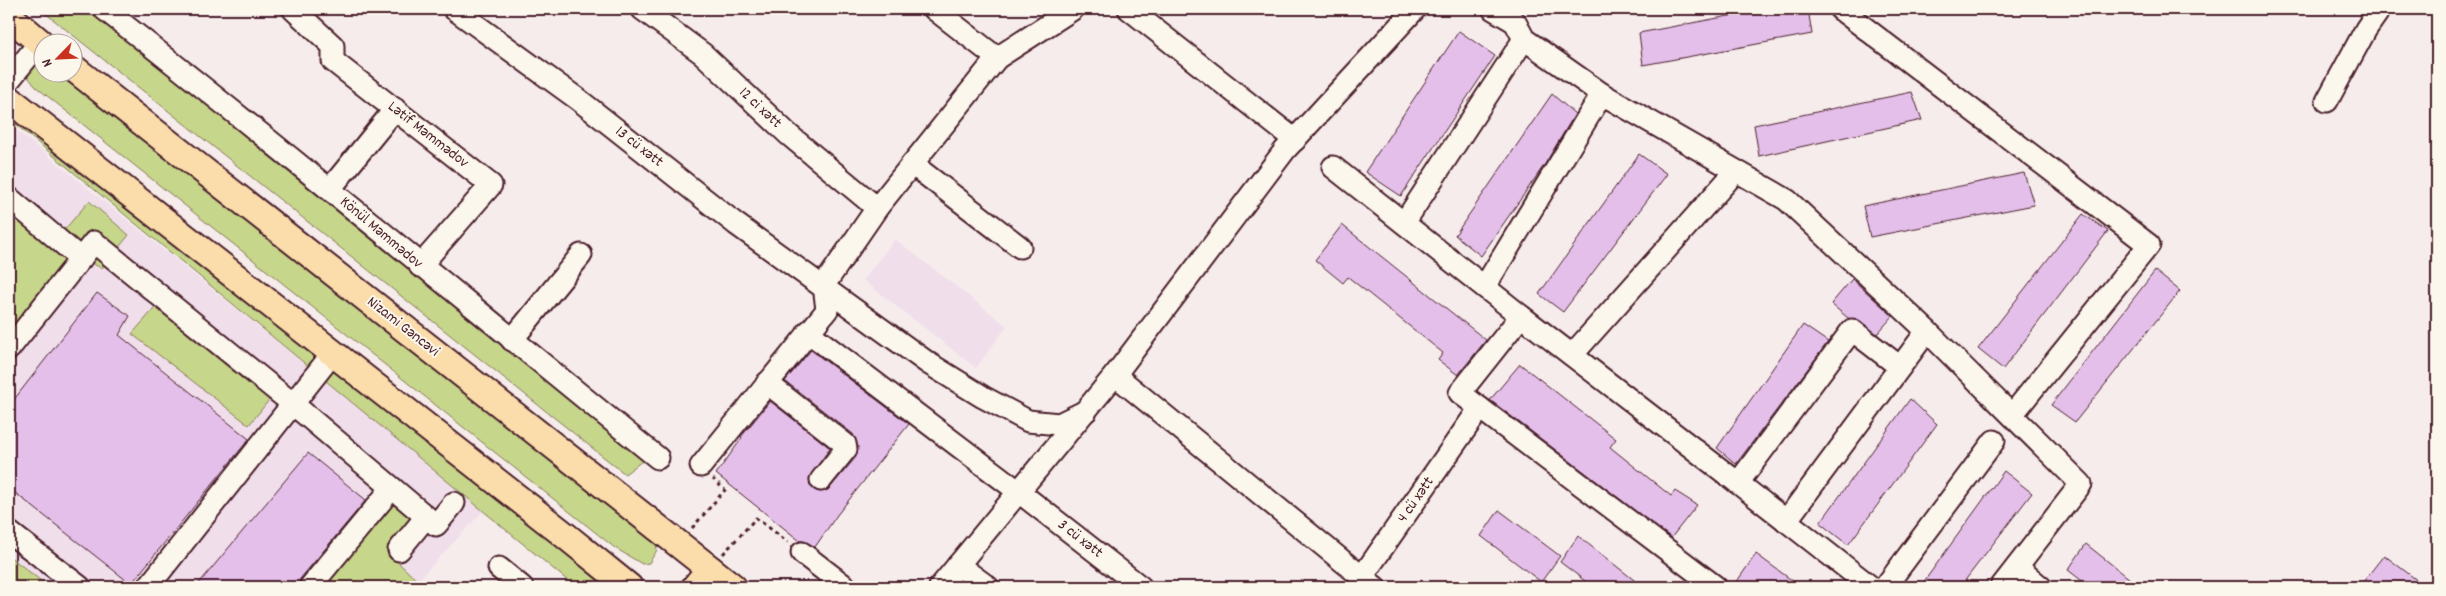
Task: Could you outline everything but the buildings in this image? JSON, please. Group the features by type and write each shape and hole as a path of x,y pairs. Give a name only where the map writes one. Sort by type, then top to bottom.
{"main road":[{"path":"9,16 32,35"},
{"name":"Nizami Gəncəvi","path":"82,75 679,544 702,578 733,587"},
{"path":"9,99 629,587"}],"street":[{"name":"Könül Məmmədov","path":"104,9 330,189 420,266 658,458"},
{"name":"Lətif Məmmədov","path":"293,9 333,46 333,61 491,185 420,266"},
{"name":"13 cü xətt","path":"454,9 579,100 736,224 824,285 928,363 983,397 1028,421 1059,424 1086,411"},
{"name":"12 ci xətt","path":"642,9 665,16 789,134 877,208"},
{"path":"934,9 998,58"},
{"path":"701,466 826,310 824,285 877,208 998,58 1073,9"},
{"path":"1128,9 1295,140"},
{"path":"940,587 1115,375 1295,140 1415,9"},
{"path":"1840,9 2149,245 2012,415"},
{"path":"2328,101 2366,29 2380,9"},
{"path":"1500,10 1515,22 1524,39 1602,94 1787,200 1927,331 2081,484 2001,587"},
{"path":"1404,223 1524,39"},
{"path":"9,80 32,53"},
{"path":"1485,286 1602,94"},
{"path":"330,189 396,109"},
{"path":"912,164 1020,247"},
{"path":"1333,167 1871,587"},
{"path":"1572,355 1736,171"},
{"path":"9,198 80,259"},
{"path":"9,349 94,242 293,404 436,525 454,503"},
{"path":"512,340 581,255"},
{"path":"1522,316 1460,393 1716,587"},
{"path":"1738,484 1852,330 1900,368"},
{"path":"1786,521 1927,331"},
{"name":"3 cü xətt","path":"808,332 1019,492 1140,587"},
{"path":"148,587 333,353"},
{"path":"1115,375 1369,582"},
{"path":"767,383 845,444 846,449 821,480"},
{"name":"4 cü xətt","path":"1369,582 1480,408"},
{"path":"1885,587 1994,441"},
{"path":"310,587 392,488"},
{"path":"399,550 426,517"},
{"path":"9,532 80,587"},
{"path":"802,554 846,587"},
{"path":"958,565 988,587"},
{"path":"2017,567 2040,587"},
{"path":"499,568 522,587"}],"path":[{"path":"679,544 725,490 701,466"},
{"path":"702,578 756,518 802,554"}],"shaded area":[{"path":"9,124 484,510 421,577 434,587 9,587"},
{"path":"895,239 1007,326 976,368 863,280"}],"green space":[{"path":"40,9 93,9 646,458 625,474 82,42 82,32 69,32"},
{"path":"32,67 32,82 28,77"},
{"path":"32,82 81,82 656,542 657,550 649,563 642,564 615,548"},
{"path":"9,108 603,575 606,587 574,587 9,119"},
{"path":"89,201 129,235 102,268 79,258 9,336 9,217 18,205 60,235"},
{"path":"160,302 273,395 249,425 132,334"},
{"path":"386,494 412,519 386,551 424,587 322,587"},
{"path":"9,556 49,587 9,587"}]}
